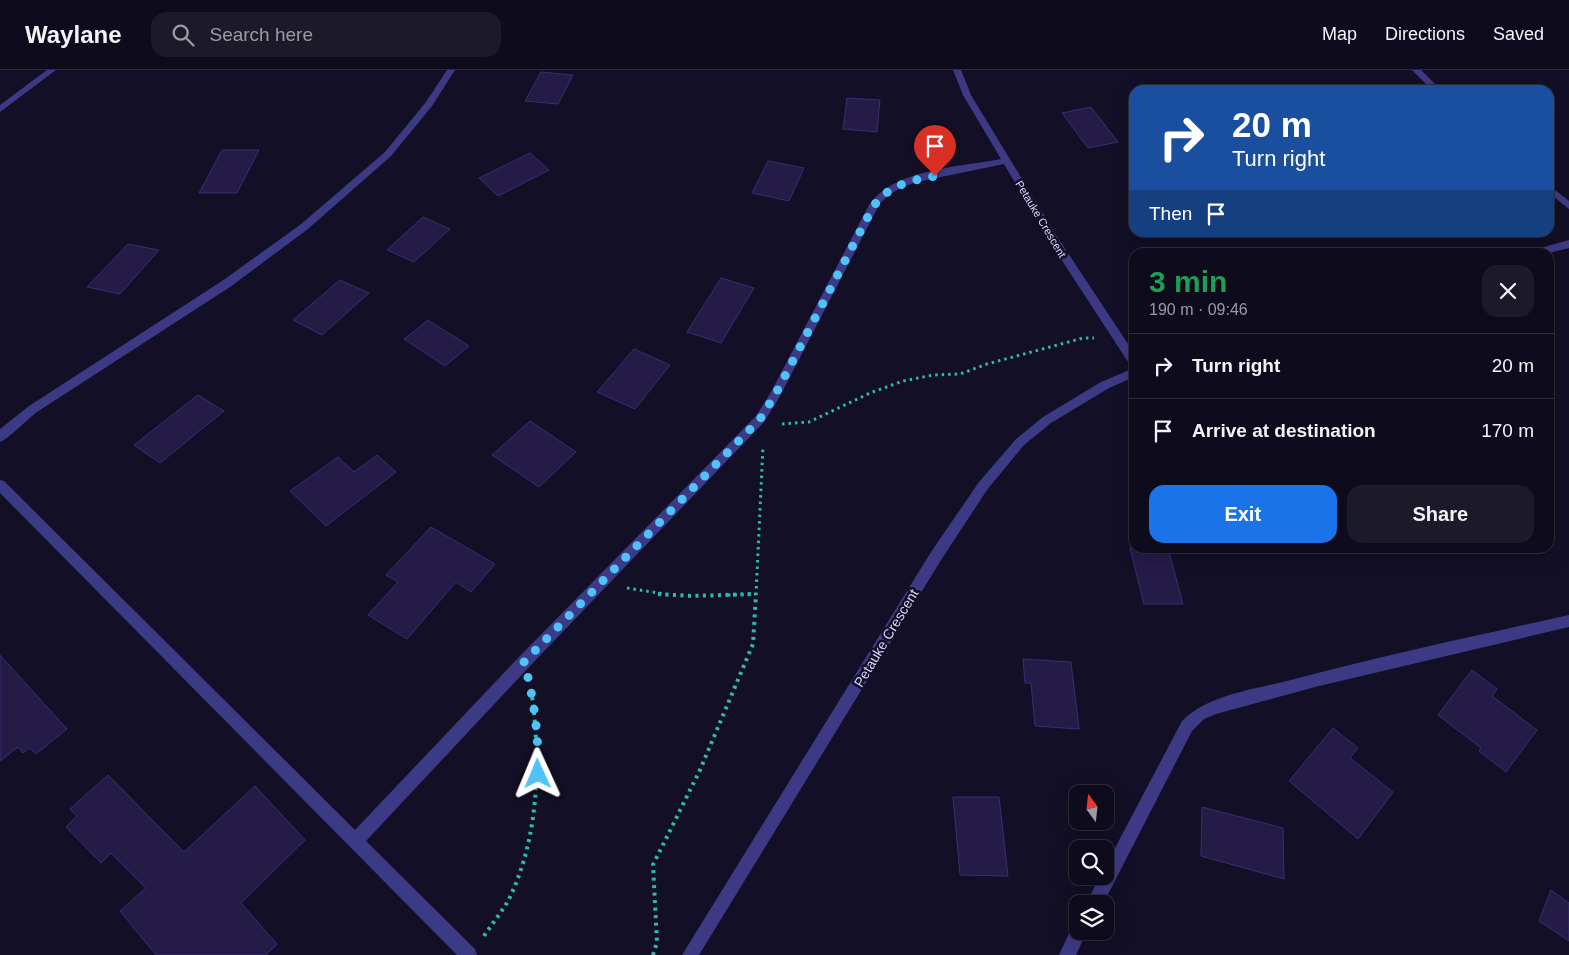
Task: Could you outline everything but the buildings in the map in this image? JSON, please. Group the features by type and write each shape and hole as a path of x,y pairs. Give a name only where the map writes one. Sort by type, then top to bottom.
{"street":[{"path":"0,109 52,70"},
{"path":"0,437 14,423 226,284 304,227 388,154 429,104 451,70"},
{"name":"Petauke Crescent","path":"957,70 968,95 1006,161 1052,237 1129,355"},
{"path":"1416,70 1432,85"},
{"path":"355,842 524,662 760,419 775,395 880,197 900,184 917,179 1006,161"},
{"path":"1554,192 1569,206"},
{"path":"1554,248 1569,244"},
{"name":"Petauke Crescent","path":"690,955 936,556 983,486 1020,442 1047,420 1105,385 1129,374"},
{"path":"0,485 469,955"},
{"path":"1099,895 1187,726 1199,714 1215,707 1318,679 1569,621"},
{"path":"1067,955 1074,940"}],"path":[{"path":"760,419 787,425 809,422 870,393 903,380 933,375 960,374 987,364 1083,338 1116,338"},
{"path":"653,955 657,942 654,865 700,770 753,644 764,448 750,430"},
{"path":"602,582 649,594 693,596 756,594"},
{"path":"481,939 508,900 522,863 537,788 538,760 531,692 524,662"}],"route":[{"path":"538,774 531,692 524,662 760,419 775,395 880,197 888,190 900,184 935,176"}]}
